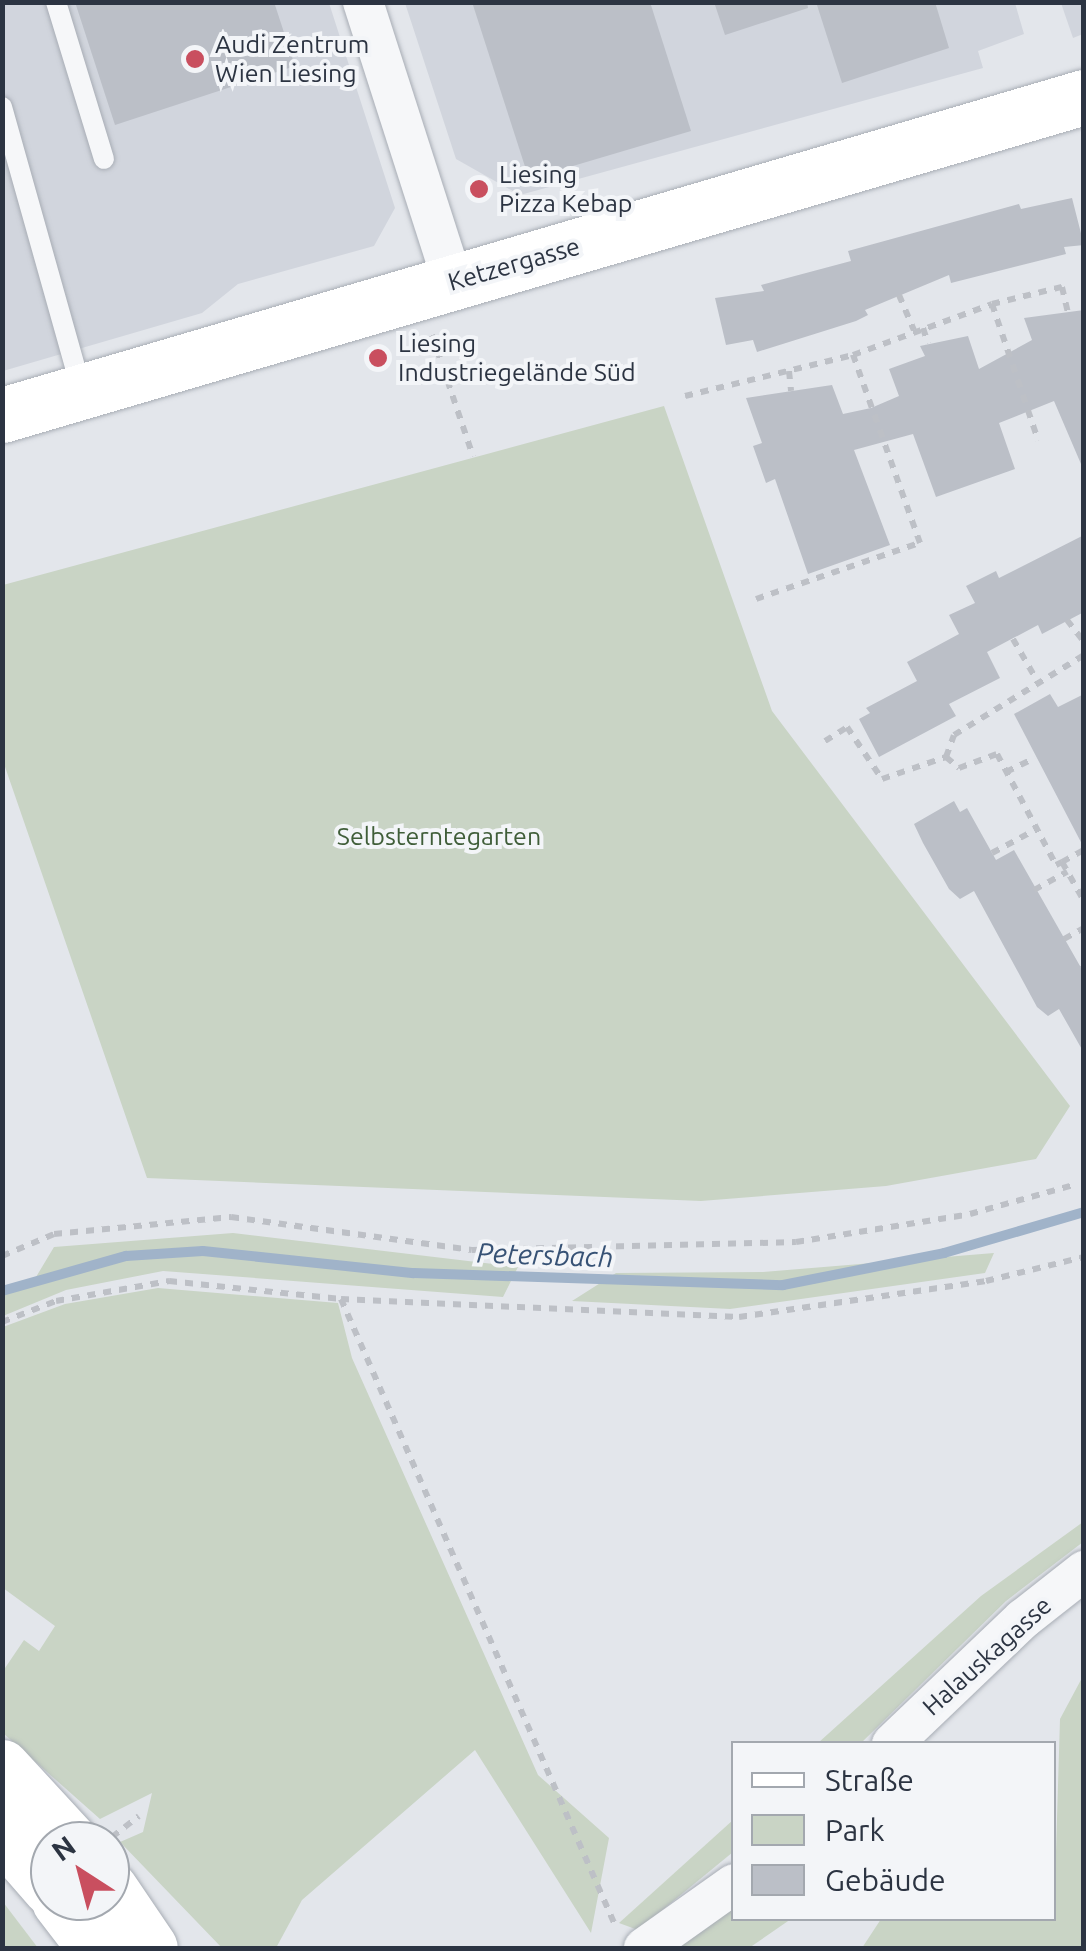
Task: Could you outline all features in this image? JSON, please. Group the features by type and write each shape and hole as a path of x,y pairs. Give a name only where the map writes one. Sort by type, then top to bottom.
{"main road":[{"name":"Ketzergasse","path":"2,415 1084,97"},
{"path":"2,1767 52,1821"},
{"path":"2,1833 30,1865"},
{"path":"130,1918 150,1948"},
{"path":"74,1921 94,1948"}],"street":[{"path":"363,2 453,282"},
{"name":"Halauskagasse","path":"895,1741 1022,1619 1084,1571"},
{"path":"630,1941 731,1886"}],"lane":[{"path":"56,2 104,159"},
{"path":"2,107 82,393"}],"path":[{"path":"685,396 853,354 992,304 1062,287 1068,312"},
{"path":"899,296 928,343"},
{"path":"992,304 1038,440"},
{"path":"432,335 472,456"},
{"path":"756,599 920,543 853,354"},
{"path":"789,371 791,391"},
{"path":"1067,620 1084,642"},
{"path":"1014,639 1038,684"},
{"path":"946,757 954,735 1084,656"},
{"path":"825,741 847,727 882,779 946,757"},
{"path":"946,757 960,768 997,754 1056,865 1084,850"},
{"path":"1006,772 1035,758"},
{"path":"992,853 1037,829"},
{"path":"1062,862 1084,900"},
{"path":"1034,890 1067,872"},
{"path":"1064,939 1084,928"},
{"path":"2,1256 54,1234 231,1217 472,1250 796,1242 970,1214 1074,1185"},
{"path":"2,1322 56,1301 169,1281 340,1299 738,1317 986,1281 1084,1257"},
{"path":"340,1299 630,1941"},
{"path":"130,1823 139,1816"}],"shaded area":[{"path":"3,3 329,3 395,208 374,246 238,284 202,313 3,371"},
{"path":"405,3 1015,3 1024,34 978,51 983,68 520,195 456,159"},
{"path":"1061,3 1083,3 1083,34 1073,38"}],"green space":[{"name":"Selbsterntegarten","path":"664,406 772,711 1070,1106 1036,1159 886,1186 701,1201 147,1178 3,761 3,585"},
{"path":"233,1233 518,1267 503,1297 163,1271 66,1290 3,1316 3,1289 33,1282 54,1247"},
{"path":"994,1253 985,1273 730,1309 572,1301 616,1273 763,1272"},
{"path":"158,1288 338,1303 352,1358 538,1775 609,1838 591,1933 475,1750 302,1900 276,1948 222,1948 130,1852 130,1838 143,1832 152,1793 100,1819 3,1733 3,1671 24,1640 39,1651 55,1626 3,1588 3,1327 65,1304"},
{"path":"1083,1522 1083,1542 1006,1601 863,1741 820,1741 981,1596"},
{"path":"1083,1676 1083,1948 862,1948 880,1921 1056,1921 1060,1719"},
{"path":"731,1822 731,1854 638,1930 619,1923"},
{"path":"3,1902 38,1948 3,1948"},
{"path":"731,1903 731,1921 788,1921 749,1948 669,1948"}],"building":[{"path":"75,2 274,2 295,66 115,125"},
{"path":"472,2 650,2 691,131 529,179"},
{"path":"714,2 807,2 808,8 725,35"},
{"path":"816,2 935,2 949,48 842,83"},
{"path":"1072,198 1084,245 1064,247 1066,254 951,283 949,275 865,310 868,315 856,321 757,352 753,340 726,345 715,298 764,291 761,285 851,261 848,251 1019,204 1021,209"},
{"path":"1084,310 1084,471 1054,401 999,423 1015,469 936,497 913,434 854,450 890,545 808,574 775,479 766,483 753,446 762,443 746,398 832,385 843,414 871,408 899,396 889,369 925,356 920,346 968,336 979,369 1032,340 1024,318"},
{"path":"1084,535 1084,612 1042,634 1038,625 987,652 1000,678 949,704 956,716 879,757 859,719 870,713 866,708 917,681 907,662 959,634 949,615 975,603 966,586 996,571 999,578"},
{"path":"1050,694 1058,707 1084,694 1084,848 1014,714"},
{"path":"954,801 960,812 967,808 996,860 1014,850 1084,973 1084,1053 1059,1009 1048,1016 1037,1007 974,891 960,899 949,889 923,843 914,824"}],"waterway":[{"name":"Petersbach","path":"2,1291 126,1256 203,1251 414,1273 783,1285 944,1253 1084,1212"}],"place":[{"name":"Audi Zentrum Wien Liesing","path":"195,59"},
{"name":"Liesing Pizza Kebap","path":"479,189"},
{"name":"Liesing Industriegelände Süd","path":"378,358"}]}
